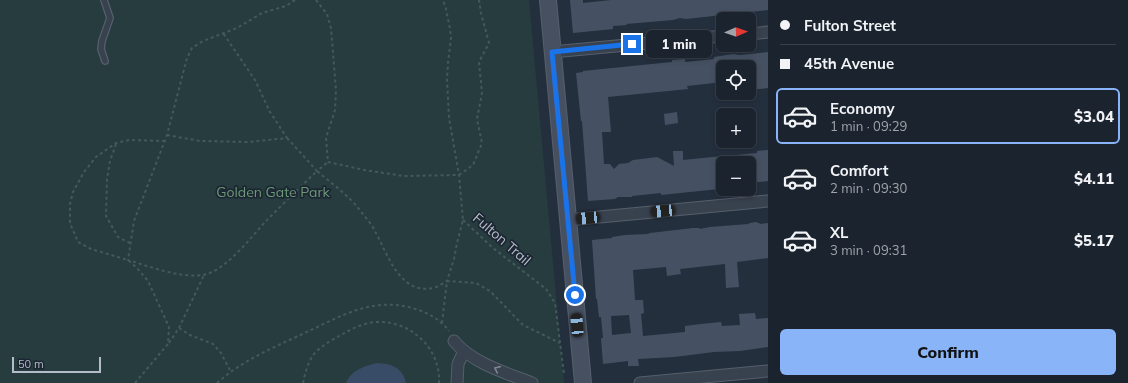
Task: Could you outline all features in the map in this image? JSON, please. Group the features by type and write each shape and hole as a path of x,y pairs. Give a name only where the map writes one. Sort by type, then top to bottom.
{"main road":[{"path":"548,0 582,383"}],"street":[{"path":"756,33 768,32"},
{"path":"552,52 716,37"},
{"path":"568,220 768,201"},
{"path":"454,341 464,351 487,364 532,383"},
{"path":"457,383 458,364 464,351"},
{"path":"640,383 768,371"}],"lane":[{"path":"104,0 110,18 102,41 101,49 105,61"}],"path":[{"path":"128,260 134,221 165,141 187,58 192,48 203,41 237,28 262,13 286,6 295,0"},
{"path":"316,0 327,14 331,28 336,90 335,110 326,138 328,162"},
{"name":"Fulton Trail","path":"443,0 451,38 447,79 449,118 459,175 463,220 493,248 546,289 555,303 564,374"},
{"path":"328,162 364,170 404,176 459,175 473,165 482,143 477,119 482,93 479,62 489,44 479,0"},
{"path":"223,33 255,80 270,112 287,138 317,171 347,196 362,212 376,231 393,266 404,280 410,285 424,289 435,288 447,281 476,283 490,291 523,325 560,343"},
{"path":"167,135 200,141 248,142 287,138"},
{"path":"165,141 129,140 116,143 96,157 84,172 73,192 70,204 70,223 78,242 91,249 149,266 185,275 204,274 222,266 234,257 268,220 328,162"},
{"path":"116,143 110,161 107,179 106,216 118,237 130,243"},
{"path":"442,322 447,281 463,220"},
{"path":"128,260 148,281 169,327 168,344"},
{"path":"135,383 168,344 179,328 204,274"},
{"path":"217,383 230,372 256,356 351,313 370,307 388,305 406,306 430,315 442,322 454,341"},
{"path":"303,383 310,360 324,345 344,333 361,326 376,322 384,322 405,327 423,340 429,347 436,362 439,383"},
{"path":"179,328 190,335 212,344 221,353 230,372"}],"green space":[{"name":"Golden Gate Park","path":"0,0 529,0 564,383 0,383"}],"water":[{"path":"377,363 396,367 402,373 406,383 346,383 355,372 363,367"}],"building":[{"path":"570,0 583,0 583,3 611,0 768,0 768,10 750,12 716,12 716,16 626,24 627,25 613,26 613,29 573,33"},
{"path":"768,52 768,88 756,89 756,60 716,60 716,83 687,86 688,89 608,97 611,132 602,132 604,164 610,164 614,169 619,164 628,163 633,160 657,157 674,166 673,151 683,151 683,160 716,157 716,189 661,195 661,193 588,201 582,121 576,73 672,62 672,60 685,59 685,62 714,59 714,57 733,54 740,55"},
{"path":"677,112 678,123 665,125 664,114"},
{"path":"768,150 768,181 756,182 756,156 726,156 757,153 757,151"},
{"path":"750,223 768,223 768,258 737,262 739,287 726,288 725,264 680,269 681,274 667,276 666,267 633,270 635,300 643,300 644,313 641,314 643,336 685,332 685,326 701,324 721,322 722,326 740,325 739,314 755,313 756,319 768,318 768,347 740,351 638,359 639,366 628,366 628,361 603,364 601,338 603,338 601,317 599,317 596,299 592,240 625,235 648,234","holes":["629,315 631,333 612,335 611,316"]}],"route":[{"path":"575,295 552,52 632,44"}]}
